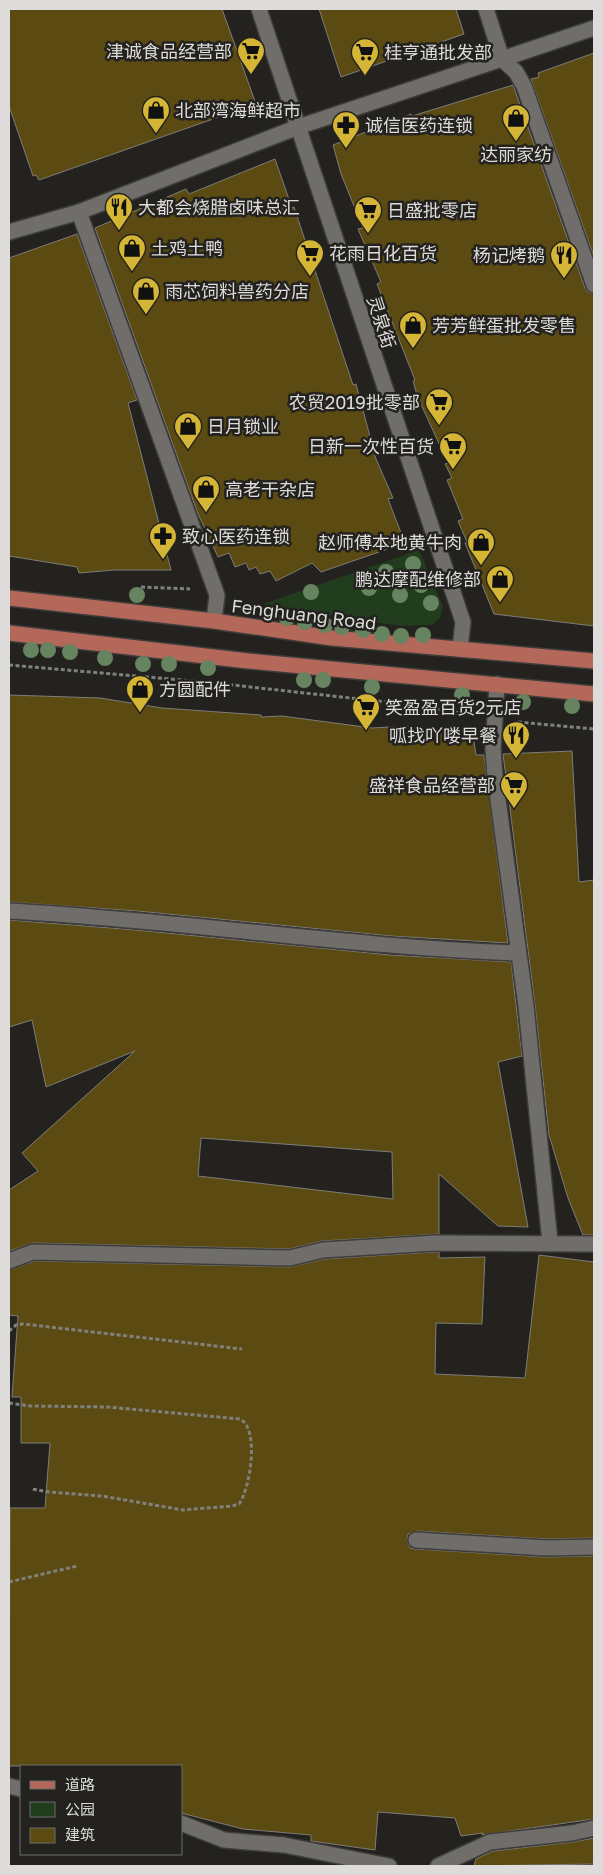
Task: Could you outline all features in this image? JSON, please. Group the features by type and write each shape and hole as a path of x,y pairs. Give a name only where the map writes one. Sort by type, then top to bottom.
{"main road":[{"name":"Fenghuang Road","path":"9,598 214,621 332,638 460,648 594,662"},
{"path":"9,632 248,661 594,694"}],"street":[{"name":"灵泉街","path":"259,9 462,622 460,648"},
{"path":"486,9 502,59 516,72 524,86 594,285"},
{"path":"9,232 80,212 298,127 594,28"},
{"path":"80,212 217,595 214,621"},
{"path":"497,684 495,777 518,953 550,1242"},
{"path":"9,911 122,918 387,946 518,953"},
{"path":"9,1261 33,1252 290,1258 323,1250 352,1247 550,1242 594,1244"},
{"path":"416,1540 547,1548 594,1547"},
{"path":"182,1823 224,1840 284,1845 389,1866"},
{"path":"438,1866 490,1842 572,1833 594,1828"}],"path":[{"path":"9,665 205,682 405,704 495,719 594,729"},
{"path":"9,1331 16,1325 23,1324 242,1349"},
{"path":"9,1403 30,1406 100,1406 240,1419 249,1426 252,1434 248,1488 239,1504 232,1506 183,1510 102,1496 49,1492 32,1488"},
{"path":"9,1582 76,1566"}],"green space":[{"path":"419,550 443,607 440,618 432,625 401,626 263,604"}],"building":[{"path":"9,9 222,9 256,104 39,180 36,175 33,176 9,106"},
{"path":"319,9 456,9 464,34 341,77"},
{"path":"594,53 594,257 531,79 539,77 538,73"},
{"path":"513,85 585,288 588,292 594,294 594,626 494,614 458,521 463,519 447,480 452,478 445,464 448,463 418,398 413,381 415,380 377,284 381,282 358,229 363,228 341,174 333,145 411,114 412,116"},
{"path":"275,159 292,208 294,207 353,385 356,384 376,459 393,498 388,499 405,543 321,572 312,563 276,581 270,571 260,574 256,567 249,570 246,563 235,567 229,553 218,557 198,514 95,228 186,189 189,194"},
{"path":"77,234 137,400 128,403 171,570 114,570 79,573 77,567 9,556 9,258"},
{"path":"9,695 100,698 162,708 261,715 261,717 282,716 372,728 407,726 473,735 476,755 484,755 508,943 391,936 137,911 9,902"},
{"path":"572,751 579,882 594,880 594,1235 583,1235 568,1198 549,1135 535,1005 503,754"},
{"path":"9,920 136,930 390,955 511,962 522,1056 498,1062 528,1227 498,1226 439,1174 439,1234 322,1241 289,1249 33,1243 9,1251 9,1190 38,1171 22,1153 135,1051 46,1087 32,1020 9,1027","holes":["201,1138 392,1152 393,1199 198,1176"]},
{"path":"439,1252 439,1258 485,1257 482,1324 436,1323 435,1374 525,1378 539,1255 594,1262 594,1538 547,1539 417,1531 408,1534 407,1540 410,1548 415,1549 546,1557 594,1556 594,1819 482,1835 483,1833 461,1836 455,1818 378,1812 375,1850 311,1841 311,1835 243,1829 182,1813 182,1765 9,1766 10,1508 45,1508 50,1443 21,1443 21,1397 12,1397 18,1316 9,1315 9,1270 35,1261 290,1267 324,1259"},
{"path":"594,1838 594,1864 474,1866 476,1859 493,1851"}],"place":[{"name":"津诚食品经营部","path":"251,75"},
{"name":"桂亨通批发部","path":"365,76"},
{"name":"北部湾海鲜超市","path":"156,134"},
{"name":"达丽家纺","path":"516,142"},
{"name":"诚信医药连锁","path":"346,149"},
{"name":"大都会烧腊卤味总汇","path":"119,231"},
{"name":"日盛批零店","path":"368,234"},
{"name":"土鸡土鸭","path":"132,272"},
{"name":"花雨日化百货","path":"310,277"},
{"name":"杨记烤鹅","path":"564,279"},
{"name":"雨芯饲料兽药分店","path":"146,315"},
{"name":"芳芳鲜蛋批发零售","path":"413,349"},
{"name":"农贸2019批零部","path":"439,426"},
{"name":"日月锁业","path":"188,450"},
{"name":"日新一次性百货","path":"453,470"},
{"name":"高老干杂店","path":"206,513"},
{"name":"致心医药连锁","path":"163,560"},
{"name":"赵师傅本地黄牛肉","path":"481,566"},
{"name":"鹏达摩配维修部","path":"500,603"},
{"name":"方圆配件","path":"140,713"},
{"name":"笑盈盈百货2元店","path":"366,731"},
{"name":"呱找吖喽早餐","path":"516,759"},
{"name":"盛祥食品经营部","path":"514,809"}]}
